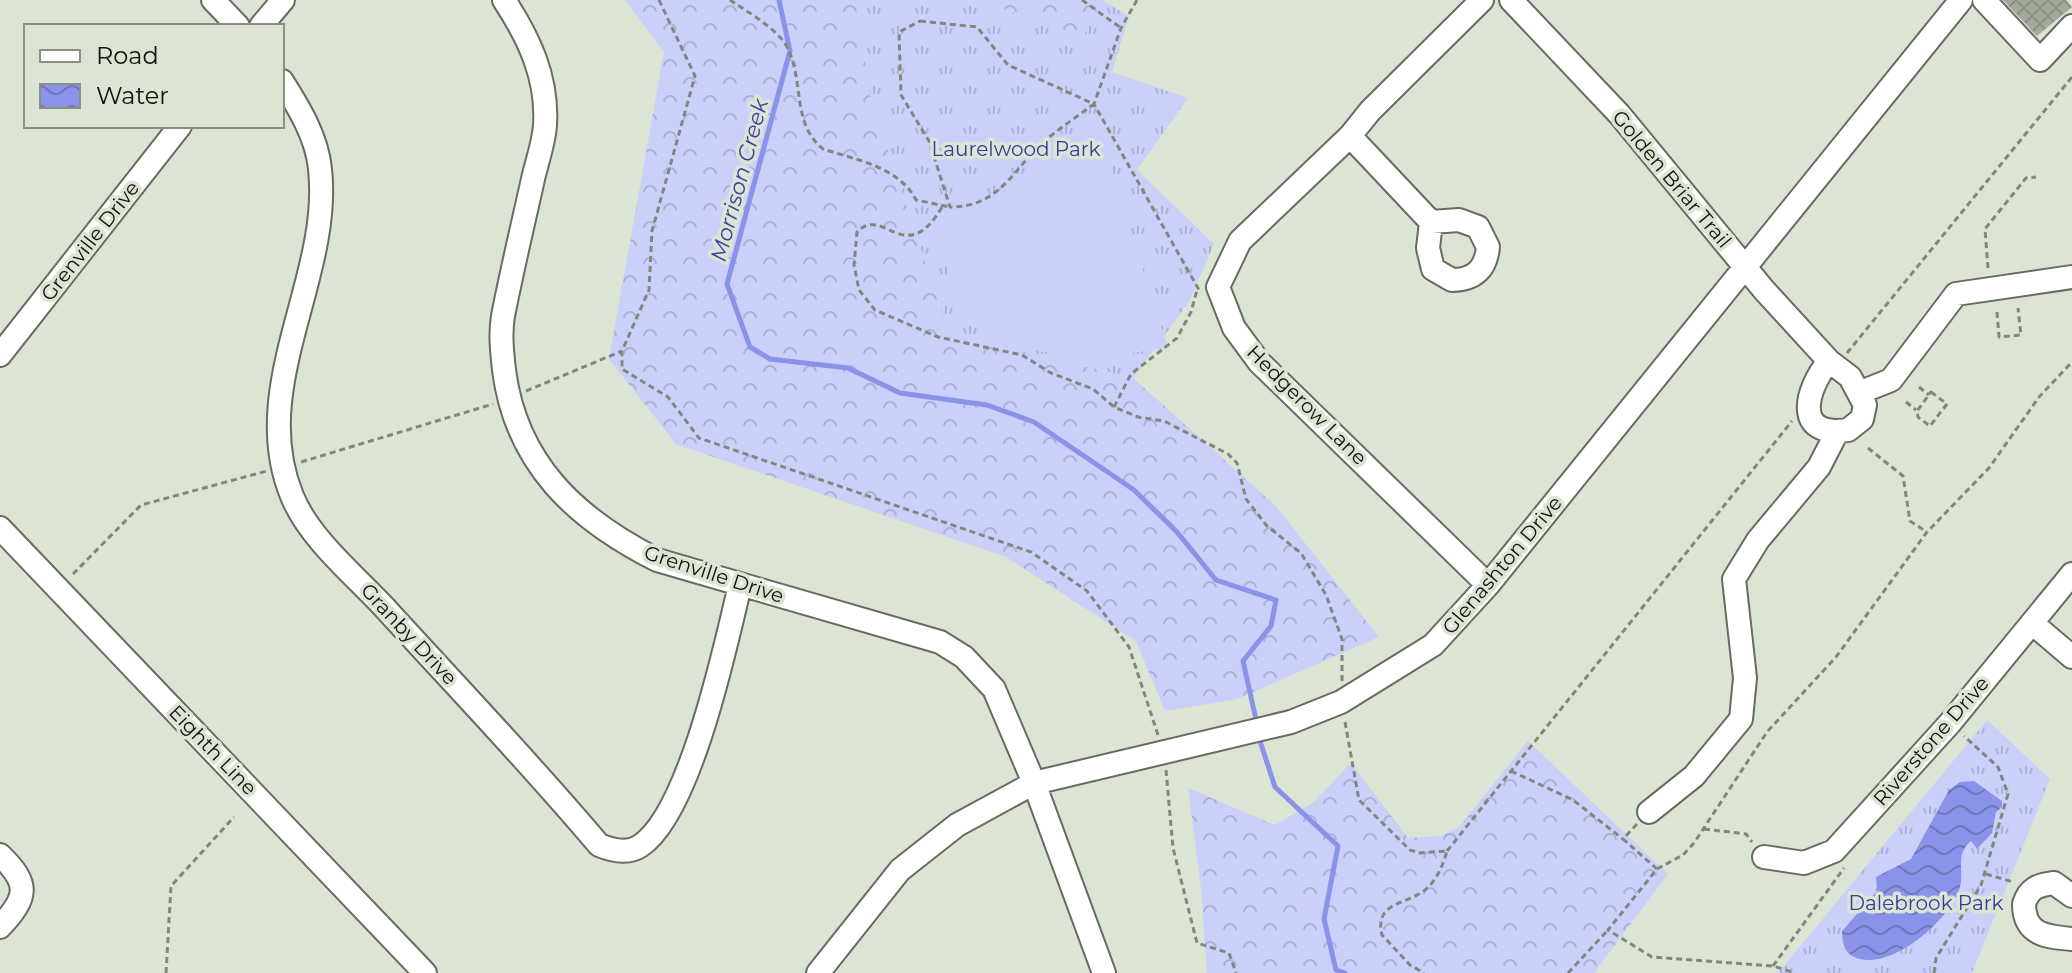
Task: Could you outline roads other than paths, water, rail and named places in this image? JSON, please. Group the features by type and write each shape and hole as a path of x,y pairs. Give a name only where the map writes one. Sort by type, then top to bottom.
{"street":[{"path":"213,0 236,24"},
{"path":"263,24 283,0"},
{"name":"Grenville Drive","path":"504,0 530,40 541,79 545,125 500,339 508,398 516,427 536,464 564,496 632,547 657,560 940,642 964,657 994,689 1034,783 1104,973"},
{"name":"Hedgerow Lane","path":"1482,0 1370,111 1350,136 1240,241 1218,287 1234,328 1259,362 1488,585"},
{"name":"Golden Briar Trail","path":"1511,0 1619,114 1746,269 1861,392"},
{"name":"Glenashton Drive","path":"818,973 900,870 957,825 1034,783 1291,722 1341,702 1433,645 1488,585 1961,0"},
{"path":"1984,0 2040,60 2072,26"},
{"name":"Granby Drive","path":"284,84 306,120 320,167 321,214 278,400 284,466 292,497 318,536 513,744 599,845 612,850 639,848 660,828 676,800 693,757 740,585"},
{"name":"Grenville Drive","path":"0,355 178,128"},
{"path":"1350,136 1431,222"},
{"path":"1829,361 1808,395 1808,410 1814,423 1824,430 1848,430 1862,419 1865,405 1861,392 1891,380 1956,294 2072,277"},
{"path":"1649,812 1694,776 1741,719 1745,678 1734,579 1758,540 1819,467 1837,432"},
{"name":"Eighth Line","path":"0,528 425,973"},
{"name":"Riverstone Drive","path":"1764,857 1804,863 1834,851 1950,723 2072,574"},
{"path":"2032,623 2072,657"},
{"path":"0,855 18,872 23,885 15,911 0,927"},
{"path":"2072,896 2054,883 2032,889 2024,904 2030,927 2047,937 2072,939"}],"water":[{"path":"1974,781 2002,801 2002,807 1996,812 1992,833 1977,849 1971,841 1963,852 1960,887 1955,900 1933,926 1904,949 1874,960 1860,959 1848,953 1842,931 1877,891 1876,877 1911,859 1949,790 1960,782"}],"waterway":[{"name":"Morrison Creek","path":"779,0 790,51 727,284 750,347 770,359 848,368 900,393 987,405 1034,422 1134,490 1177,532 1216,580 1276,600 1271,626 1243,661 1257,724"},
{"name":"Morrison Creek","path":"1259,738 1275,787 1338,846 1324,919 1336,970 1345,973"}],"park label":[{"name":"Laurelwood Park","path":"1016,149"},
{"name":"Dalebrook Park","path":"1926,903"}]}
